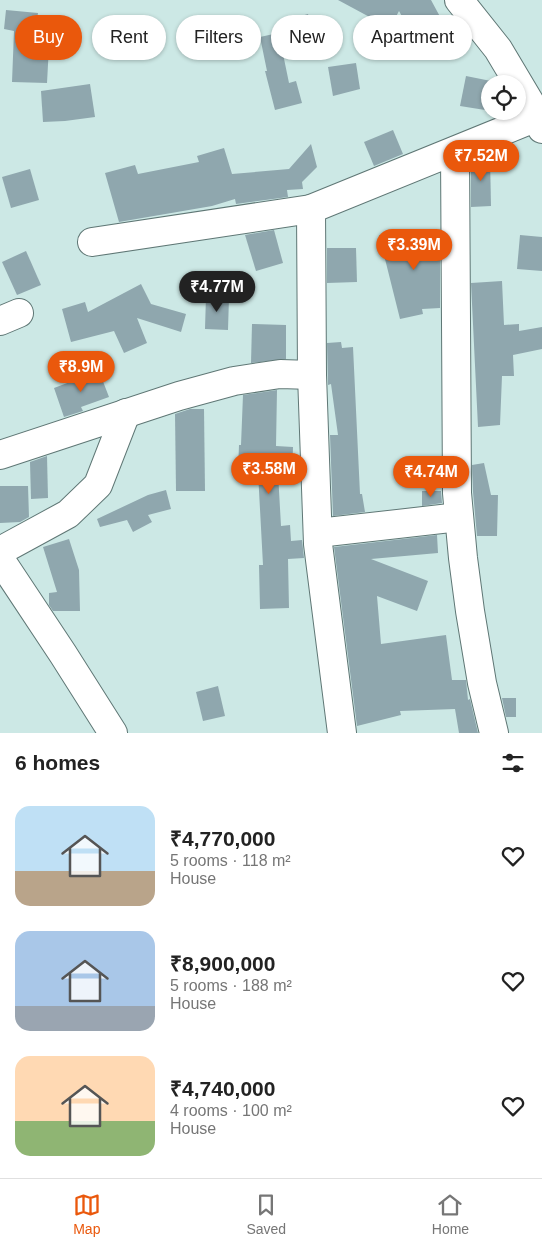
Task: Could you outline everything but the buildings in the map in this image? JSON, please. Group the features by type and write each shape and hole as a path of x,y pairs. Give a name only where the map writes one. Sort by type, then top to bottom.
{"street":[{"path":"92,242 311,209 455,151 541,120 498,49 459,0"},
{"path":"455,151 457,493 470,611 482,683 494,733"},
{"path":"311,209 312,376 318,533 342,733"},
{"path":"0,455 179,396 234,381 280,374 312,376"},
{"path":"0,551 68,514 98,485 126,413"},
{"path":"318,533 459,517"},
{"path":"0,559 9,590 114,733"}]}
